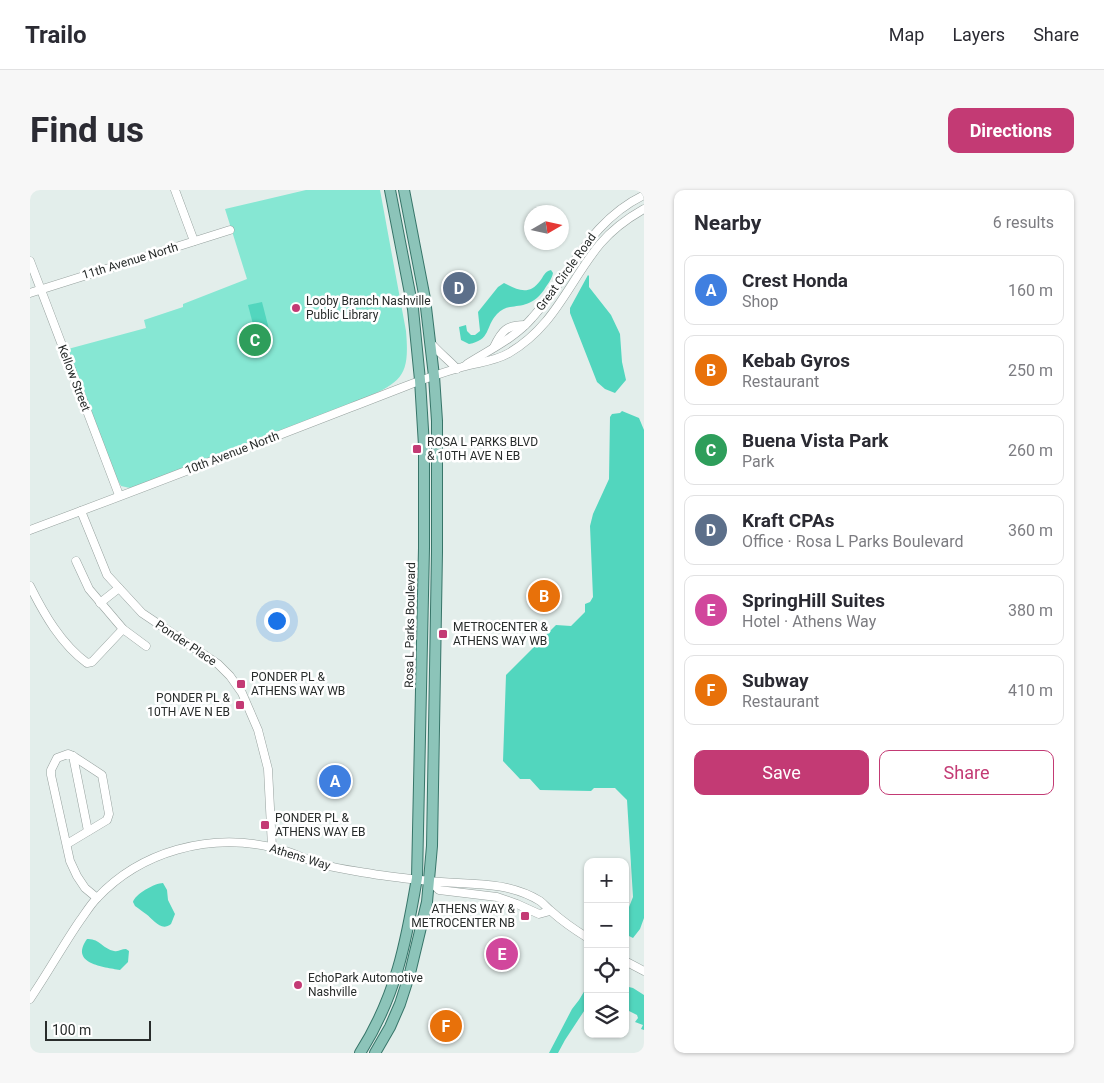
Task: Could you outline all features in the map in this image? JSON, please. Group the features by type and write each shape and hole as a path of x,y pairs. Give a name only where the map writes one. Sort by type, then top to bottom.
{"main road":[{"name":"Rosa L Parks Boulevard","path":"360,1053 382,1014 400,965 410,922 417,878 424,548 424,446 420,380 412,309 390,190"},
{"name":"Rosa L Parks Boulevard","path":"375,1053 390,1027 403,996 420,932 430,881 432,846 437,552 437,420 425,299 404,190"}],"street":[{"path":"175,190 194,241"},
{"name":"Great Circle Road","path":"460,368 494,347 502,333 513,325 525,325 541,308 597,230 624,206 644,195"},
{"name":"Great Circle Road","path":"434,376 496,360 529,339 549,320 602,243 620,225 644,209"},
{"name":"11th Avenue North","path":"30,293 230,230"},
{"name":"Kellow Street","path":"30,261 119,495"},
{"path":"430,342 439,353 460,368"},
{"name":"10th Avenue North","path":"30,530 434,376"},
{"name":"Ponder Place","path":"82,511 107,575 142,613 218,664 230,676 242,693 258,730 268,769 272,847"},
{"path":"76,561 89,589 100,603 123,629 146,646"},
{"path":"30,586 54,628 66,643 87,663 92,662 123,629"},
{"path":"100,603 119,588"},
{"path":"67,844 107,820 109,814 102,774 68,754 57,758 51,775 70,861 85,888 96,898"},
{"path":"73,756 88,831"},
{"name":"Athens Way","path":"30,999 56,955 96,898 112,884 140,864 175,850 210,843 247,843 272,847 324,865 377,874 430,881 484,883 504,887 541,901 550,911 584,935"},
{"name":"Athens Way","path":"430,881 438,890 497,898 540,914 550,911"},
{"path":"629,963 644,971"}],"shaded area":[{"path":"306,190 380,190 406,331 406,359 400,376 386,388 361,400 141,485 130,488 121,486 115,475 68,349 146,328 144,320 183,307 183,304 247,279 225,209"},
{"path":"551,270 553,273 552,277 538,297 531,302 502,310 493,319 484,336 476,342 469,344 461,340 459,327 466,325 467,331 471,335 475,335 480,331 478,312 498,287 504,283 518,289 532,289 545,273"},
{"path":"588,275 589,287 611,315 620,334 622,362 626,380 615,393 605,389 597,382 570,313 570,308"},
{"path":"262,302 271,337 257,340 248,305"},
{"path":"622,411 639,418 644,430 644,918 640,929 633,938 629,936 629,907 633,897 627,800 615,788 594,788 591,791 540,790 530,779 520,779 503,761 506,675 556,625 571,626 585,612 585,604 590,602 593,597 590,526 593,514 609,479 610,417 612,414"},
{"path":"163,883 175,914 171,924 164,927 135,906 133,902 137,896 146,890"},
{"path":"87,939 95,940 114,951 126,949 129,951 128,962 120,970 91,963 82,954"},
{"path":"629,987 644,995 644,1030 641,1029 643,1025 635,1022 638,1018 637,1015 629,1011"},
{"path":"584,992 584,1011 558,1053 549,1053 572,1009"}],"place":[{"name":"Kraft CPAs","path":"459,288"},
{"name":"Looby Branch Nashville Public Library","path":"296,308"},
{"name":"Buena Vista Park","path":"255,340"},
{"name":"ROSA L PARKS BLVD & 10TH AVE N EB","path":"417,449"},
{"name":"Kebab Gyros","path":"544,596"},
{"name":"METROCENTER & ATHENS WAY WB","path":"443,634"},
{"name":"PONDER PL & ATHENS WAY WB","path":"241,684"},
{"name":"PONDER PL & 10TH AVE N EB","path":"240,705"},
{"name":"Crest Honda","path":"335,781"},
{"name":"PONDER PL & ATHENS WAY EB","path":"265,825"},
{"name":"ATHENS WAY & METROCENTER NB","path":"525,916"},
{"name":"SpringHill Suites","path":"502,954"},
{"name":"EchoPark Automotive Nashville","path":"298,985"},
{"name":"Subway","path":"446,1026"}]}
